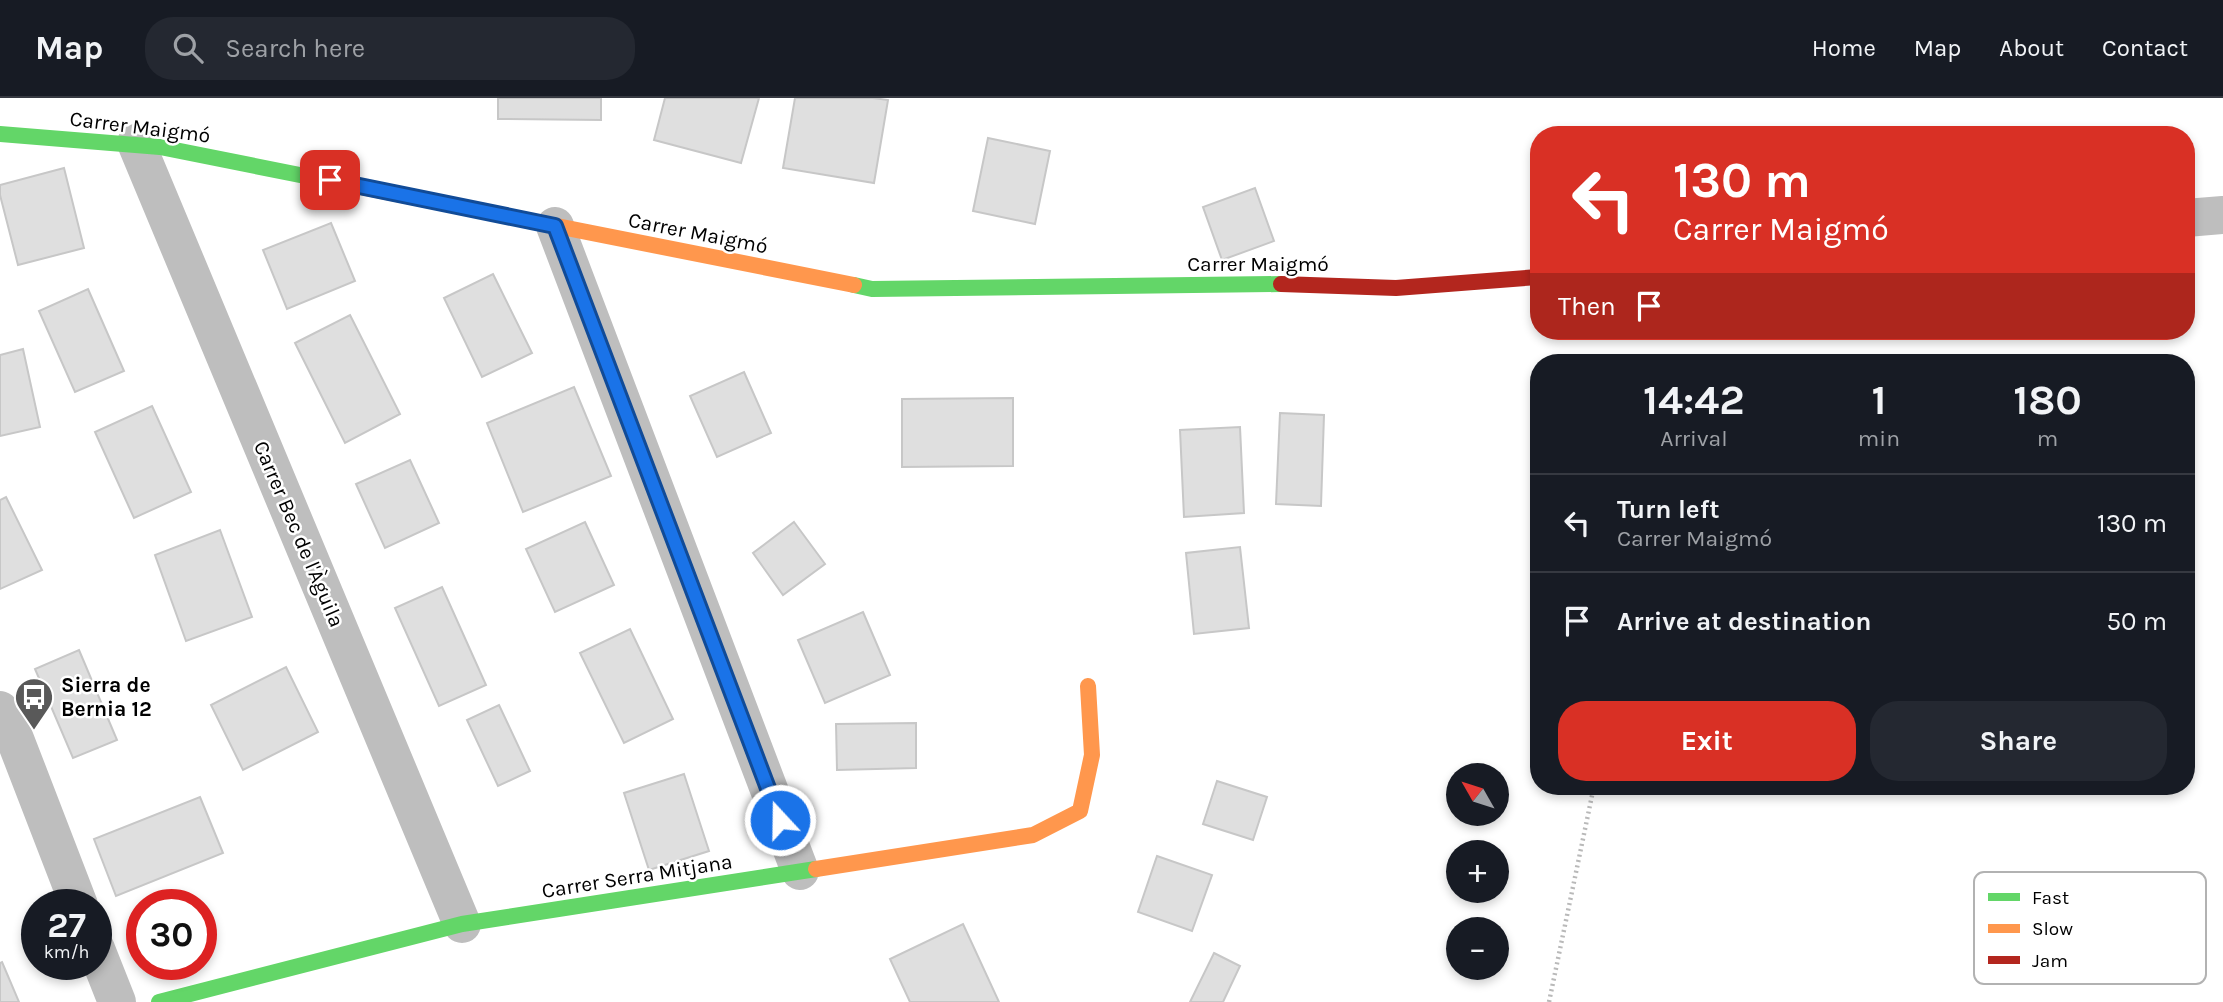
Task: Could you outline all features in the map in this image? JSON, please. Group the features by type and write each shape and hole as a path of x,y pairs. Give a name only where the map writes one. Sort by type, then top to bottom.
{"street":[{"name":"Carrer Maigmó","path":"0,134 136,144 341,182 872,289 1268,283 1396,288 1530,278"},
{"name":"Carrer Bec de l'Àguila","path":"136,144 462,924"},
{"path":"2195,217 2223,215"},
{"path":"555,226 800,871"},
{"name":"Carrer Serra Mitjana","path":"159,1002 462,924 1033,835 1080,811 1092,755 1088,686"},
{"path":"5,728 72,889"},
{"path":"108,980 117,1002"}],"path":[{"path":"1549,1002 1592,795"}],"building":[{"path":"498,98 601,98 601,120 498,119"},
{"path":"665,98 759,98 741,163 654,140"},
{"path":"795,98 888,100 874,183 783,168"},
{"path":"988,138 1050,151 1035,224 973,211"},
{"path":"64,168 84,248 18,265 0,195 0,185"},
{"path":"1255,188 1274,241 1222,260 1203,207"},
{"path":"331,223 355,281 287,309 263,250"},
{"path":"493,274 532,353 482,377 444,298"},
{"path":"88,289 124,371 75,392 39,311"},
{"path":"350,315 400,414 345,443 295,343"},
{"path":"23,349 40,427 0,436 0,355"},
{"path":"744,372 771,433 717,457 690,396"},
{"path":"574,387 611,476 523,512 487,423"},
{"path":"1013,398 1013,466 902,467 902,399"},
{"path":"152,406 191,492 134,518 95,432"},
{"path":"1280,413 1324,415 1321,506 1276,504"},
{"path":"1240,427 1244,513 1184,517 1180,430"},
{"path":"410,460 439,523 385,548 356,484"},
{"path":"6,497 42,570 0,589 0,500"},
{"path":"585,522 614,585 555,612 526,549"},
{"path":"794,522 825,564 783,595 753,553"},
{"path":"220,530 252,617 186,641 155,555"},
{"path":"1240,547 1249,628 1194,634 1186,553"},
{"path":"442,587 486,685 439,706 395,608"},
{"path":"863,612 890,675 825,703 798,640"},
{"path":"630,629 673,719 624,743 580,653"},
{"path":"79,650 117,740 73,758 35,669"},
{"path":"286,667 318,732 243,770 211,705"},
{"path":"499,705 530,771 498,786 467,720"},
{"path":"916,723 916,768 837,770 836,724"},
{"path":"684,774 709,851 649,870 624,793"},
{"path":"1217,781 1267,797 1253,840 1203,824"},
{"path":"200,797 223,853 133,889 126,889 126,892 116,896 94,839"},
{"path":"1157,856 1212,875 1192,931 1138,912"},
{"path":"963,924 999,1002 910,1002 890,959"},
{"path":"1214,953 1240,966 1223,1002 1190,1002"},
{"path":"2,962 19,1002 0,1002"}],"traffic: fast":[{"path":"0,134 160,147 320,179"},
{"path":"854,285 872,289 1281,284"},
{"path":"159,1002 462,924 816,869"}],"traffic: slow":[{"path":"320,179 854,285"},
{"path":"816,869 1033,835 1080,811 1092,755 1088,686"}],"traffic: jam":[{"path":"1281,284 1396,288 1530,278"}],"place":[{"name":"Sierra de Bernia 12","path":"34,731"}],"route":[{"path":"330,180 555,226 780,820"}]}
